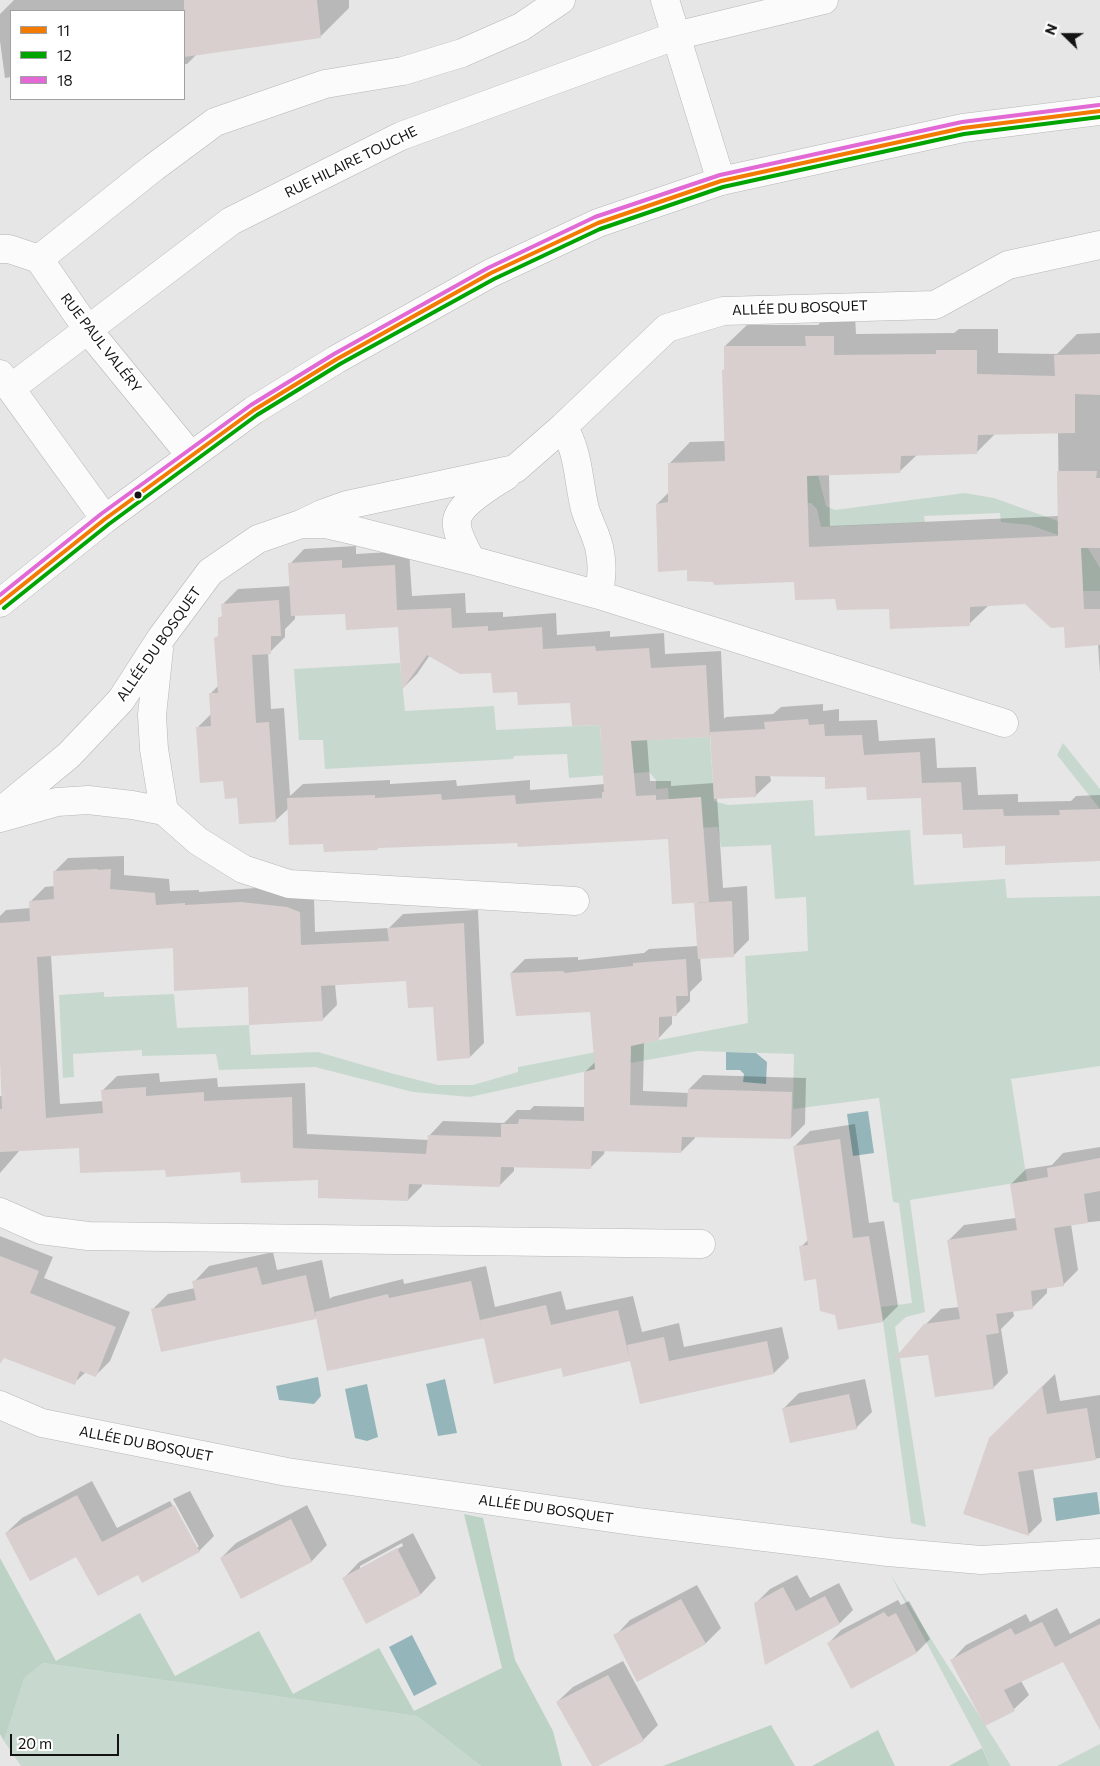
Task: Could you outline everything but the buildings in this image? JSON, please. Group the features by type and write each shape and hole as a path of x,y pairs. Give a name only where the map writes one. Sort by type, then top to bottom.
{"street":[{"path":"0,249 9,249 39,259 153,168 215,122 325,84 403,71 462,52 521,27 561,0"},
{"path":"665,0 721,181"},
{"name":"RUE HILAIRE TOUCHE","path":"5,381 88,330 231,221 400,136 675,36 824,0"},
{"path":"0,603 105,519 254,410 336,358 491,273 598,223 721,181 963,128 1100,111"},
{"name":"ALLÉE DU BOSQUET","path":"472,560 459,538 457,519 467,503 515,469 563,427 667,328 723,310 935,305 1008,265 1100,245"},
{"name":"RUE PAUL VALÉRY","path":"39,259 88,330 191,456"},
{"path":"5,381 105,519"},
{"path":"563,427 570,438 575,452 585,510 600,551 602,573 599,595"},
{"name":"ALLÉE DU BOSQUET","path":"0,812 69,755 122,700 161,638 210,572 258,539 347,505 515,469"},
{"path":"301,524 326,524 472,560 599,595 1004,723"},
{"path":"161,638 152,715 154,749 164,811"},
{"path":"0,818 57,802 88,800 164,811 198,841 243,869 289,884 575,902"},
{"path":"0,1212 41,1230 88,1236 701,1244"},
{"name":"ALLÉE DU BOSQUET","path":"0,1405 42,1423 288,1472 639,1522 888,1552 980,1560 1100,1553"}],"green space":[{"path":"818,475 826,506 835,510 965,493 994,498 1066,524 1082,538 1100,568 1100,591 1083,591 1080,552 1058,535 1030,525 1001,522 1000,513 924,516 925,522 821,527 817,509 811,503 774,504 766,476"},
{"path":"400,663 405,711 494,706 496,730 600,725 601,742 710,737 714,801 728,805 813,800 815,836 910,830 914,885 1005,879 1007,898 1100,896 1100,1066 1011,1079 1027,1181 910,1200 925,1312 906,1317 895,1327 926,1527 911,1523 881,1307 912,1303 899,1203 893,1202 879,1098 793,1109 794,1054 697,1051 592,1070 470,1097 413,1092 315,1067 219,1070 216,1054 142,1056 142,1050 73,1054 74,1077 63,1078 59,995 104,992 104,997 174,994 177,1028 249,1025 251,1055 318,1052 438,1085 473,1085 518,1072 518,1067 748,1023 745,956 808,951 806,897 775,899 771,845 721,847 718,827 670,829 668,788 656,789 656,780 649,772 569,778 567,754 514,756 513,759 325,769 323,740 299,740 294,669"},
{"path":"1063,743 1100,789 1100,809 1057,755"},
{"path":"464,1514 483,1518 515,1660 553,1731 562,1766 481,1766 417,1716 43,1663 24,1678 4,1741 0,1734 0,1558 56,1661 140,1613 175,1676 259,1631 293,1694 379,1648 414,1711 502,1668"},
{"path":"890,1574 1011,1766 990,1766 982,1747"},
{"path":"43,1663 417,1716 481,1766 21,1766 4,1741 24,1677"},
{"path":"771,1725 795,1766 663,1766"},
{"path":"878,1730 895,1766 812,1766"},
{"path":"1100,1744 1100,1766 1057,1766"},
{"path":"982,1748 990,1766 949,1766"}],"water":[{"path":"726,1052 756,1053 767,1062 766,1084 743,1082 744,1074 740,1070 726,1070"},
{"path":"868,1111 874,1153 853,1156 847,1114"},
{"path":"318,1377 321,1396 314,1404 279,1400 276,1386"},
{"path":"445,1379 457,1433 438,1436 426,1384"},
{"path":"367,1384 378,1437 367,1441 355,1438 345,1389"},
{"path":"1097,1492 1100,1514 1056,1521 1053,1498"},
{"path":"412,1635 437,1684 414,1696 389,1647"}],"transit line":[{"name":"18","path":"0,595 101,514 251,405 334,354 488,268 595,217 720,175 962,122 1099,105"},
{"name":"11","path":"0,603 105,519 254,410 337,359 491,273 598,223 721,181 963,128 1100,111"},
{"name":"12","path":"4,608 109,524 257,415 340,364 494,279 600,229 723,187 964,134 1100,117"}]}
